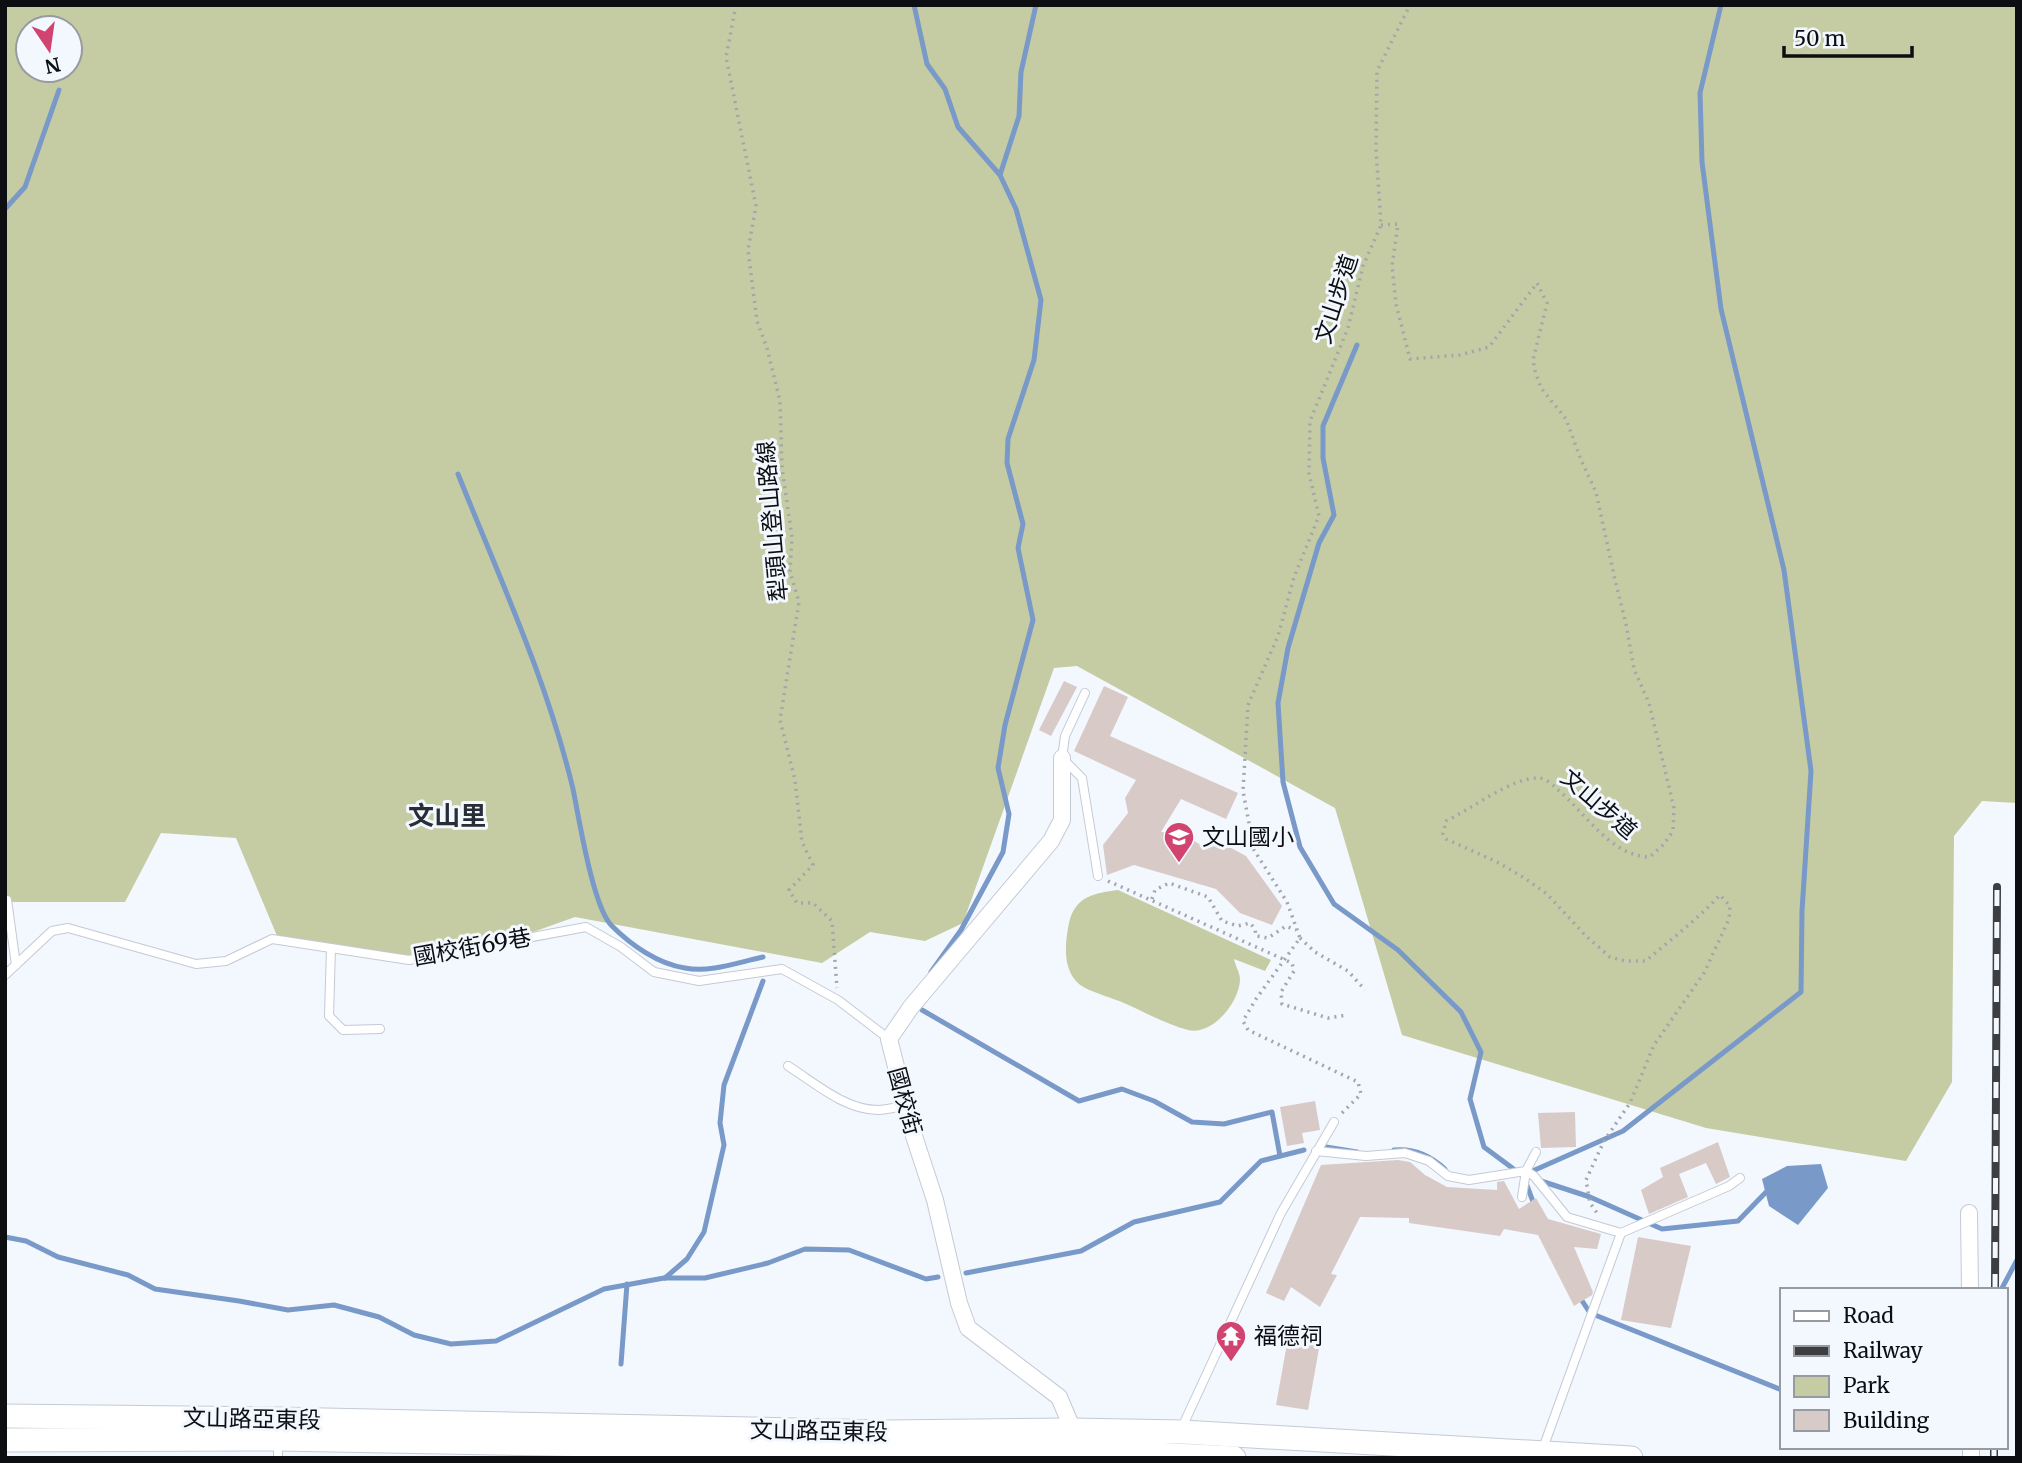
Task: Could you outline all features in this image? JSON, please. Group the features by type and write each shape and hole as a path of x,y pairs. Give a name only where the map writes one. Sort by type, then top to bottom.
{"main road":[{"name":"文山路亞東段","path":"5,1416 279,1439"},
{"name":"文山路亞東段","path":"5,1440 976,1441 1072,1440 1183,1432 1631,1458"},
{"name":"文山路亞東段","path":"1072,1440 1182,1455 1234,1458"}],"street":[{"name":"國校街","path":"1062,758 1062,820 1051,841 911,1007 889,1039 935,1200 959,1304 968,1328 1059,1397 1072,1440"},
{"path":"1969,1213 1969,1288"}],"lane":[{"path":"1085,693 1065,736 1062,758 1082,778 1098,876"},
{"path":"7,900 16,965"},
{"name":"國校街69巷","path":"5,975 52,931 68,928 196,964 226,961 272,939 409,960 586,927 621,947 654,972 699,981 782,969 838,1000 889,1039"},
{"path":"331,948 329,1016 343,1030 380,1028"},
{"path":"788,1066 843,1102 880,1110 906,1105"},
{"path":"1182,1455 1184,1423 1282,1213 1334,1122"},
{"path":"1316,1151 1366,1156 1405,1153 1429,1161 1448,1176 1469,1180 1526,1171 1534,1176 1567,1217 1621,1233 1718,1191 1740,1178"},
{"path":"1522,1197 1526,1171 1536,1152"},
{"path":"1542,1454 1621,1233"}],"path":[{"name":"犁頭山登山路線","path":"736,5 726,57 756,205 748,250 757,321 767,348 780,401 782,468 792,537 790,572 799,602 780,720 795,780 802,842 813,865 789,890 797,903 813,903 832,921 838,1000"},
{"name":"文山步道","path":"1300,938 1287,902 1254,850 1242,791 1248,705 1278,636 1294,577 1320,516 1310,473 1310,421 1348,328 1363,266 1381,225 1377,71 1410,5"},
{"name":"文山步道","path":"1381,225 1398,224 1392,266 1396,304 1410,359 1460,355 1489,347 1537,283 1547,303 1533,360 1535,371 1541,388 1566,419 1596,492 1634,669 1649,703 1674,808 1673,831 1650,857 1637,857 1621,850 1575,803 1551,783 1540,778 1524,781 1490,795 1446,821 1443,834 1446,839 1523,877 1547,894 1586,936 1610,957 1625,961 1646,961 1678,932 1699,918 1720,895 1730,905 1729,919 1704,973 1654,1045 1630,1102 1604,1141 1586,1181 1590,1203 1596,1213 1612,1219 1619,1226 1621,1233"},
{"path":"1098,876 1292,963 1294,971 1281,992 1282,1004 1328,1018 1347,1015"},
{"path":"1152,899 1155,890 1169,883 1208,897 1222,921 1238,926 1250,923 1256,936 1251,945"},
{"path":"1256,936 1268,938 1286,926 1297,930"},
{"path":"1334,1122 1362,1094 1359,1082 1248,1030 1243,1021 1300,938 1314,952 1348,971 1365,990"}],"green space":[{"path":"5,5 2017,5 2017,803 1982,801 1954,836 1952,1082 1906,1161 1706,1128 1402,1035 1335,808 1077,666 1054,668 963,923 925,941 870,932 822,963 575,917 446,963 280,943 236,838 161,833 125,902 5,902"},
{"path":"1118,890 1271,960 1265,971 1234,959 1240,979 1235,997 1215,1022 1207,1028 1197,1030 1172,1025 1088,989 1074,978 1067,963 1069,923 1081,901"}],"water":[{"path":"1821,1164 1828,1188 1798,1225 1769,1206 1762,1179 1787,1166"}],"building":[{"path":"1064,681 1077,687 1051,736 1039,730"},
{"path":"1104,686 1128,697 1110,736 1238,793 1226,819 1181,799 1161,832 1184,834 1205,848 1224,844 1246,856 1282,906 1272,925 1240,913 1216,889 1134,865 1107,875 1103,845 1128,813 1125,798 1136,780 1074,751"},
{"path":"1315,1101 1320,1130 1302,1133 1304,1143 1287,1146 1280,1107"},
{"path":"1575,1112 1576,1147 1541,1148 1538,1113"},
{"path":"1718,1142 1730,1177 1716,1184 1706,1163 1679,1174 1688,1197 1649,1214 1641,1190 1663,1177 1660,1168"},
{"path":"1398,1160 1410,1162 1425,1175 1447,1187 1497,1190 1497,1182 1504,1181 1519,1209 1536,1198 1548,1219 1601,1234 1597,1249 1574,1247 1592,1295 1574,1306 1538,1235 1504,1229 1500,1236 1409,1223 1409,1218 1360,1217 1331,1274 1337,1275 1320,1307 1291,1287 1284,1301 1266,1293 1321,1165"},
{"path":"1638,1237 1691,1246 1671,1328 1621,1320"},
{"path":"1290,1327 1322,1332 1308,1410 1276,1405"}],"waterway":[{"path":"914,5 927,64 945,89 958,127 1000,175 1016,209 1041,300 1034,360 1008,439 1007,463 1023,524 1018,548 1033,620 1005,725 998,768 1009,814 1003,852 961,930 931,972"},
{"path":"1000,175 1019,116 1021,72 1036,5"},
{"path":"1528,1173 1623,1131 1801,992 1802,911 1811,771 1784,570 1721,309 1702,162 1700,93 1721,5"},
{"path":"5,209 25,187 59,90"},
{"path":"1357,345 1323,426 1323,458 1334,515 1319,543 1288,648 1278,703 1283,782 1300,847 1334,904 1398,950 1461,1012 1481,1052 1470,1099 1484,1147 1515,1170"},
{"path":"458,474 550,708 573,789 593,882 605,916 612,926 636,947 675,966 704,969 763,957"},
{"path":"665,1278 687,1259 704,1232 724,1145 720,1123 724,1085 763,981"},
{"path":"922,1010 1079,1101 1122,1089 1154,1101 1192,1122 1224,1124 1272,1112 1280,1156"},
{"path":"1326,1147 1357,1152"},
{"path":"966,1273 1081,1251 1134,1222 1220,1202 1261,1161 1304,1150"},
{"path":"1394,1150 1422,1154 1445,1169"},
{"path":"1538,1180 1590,1197 1662,1229 1738,1221 1770,1188"},
{"path":"1526,1183 1535,1207"},
{"path":"5,1237 26,1241 58,1257 128,1275 155,1289 288,1310 334,1305 379,1317 414,1335 451,1344 496,1341 604,1289 664,1278 705,1278 768,1263 805,1249 849,1250 926,1279 938,1277"},
{"path":"2002,1288 2017,1260"},
{"path":"621,1364 627,1284"},
{"path":"1579,1296 1590,1313 1780,1389"}],"railway":[{"path":"1995,1288 1997,887"},
{"path":"1994,1449 1994,1458"}],"place":[{"name":"文山國小","path":"1179,864"},
{"name":"福德祠","path":"1231,1363"}],"district":[{"name":"文山里","path":"447,816"}]}
